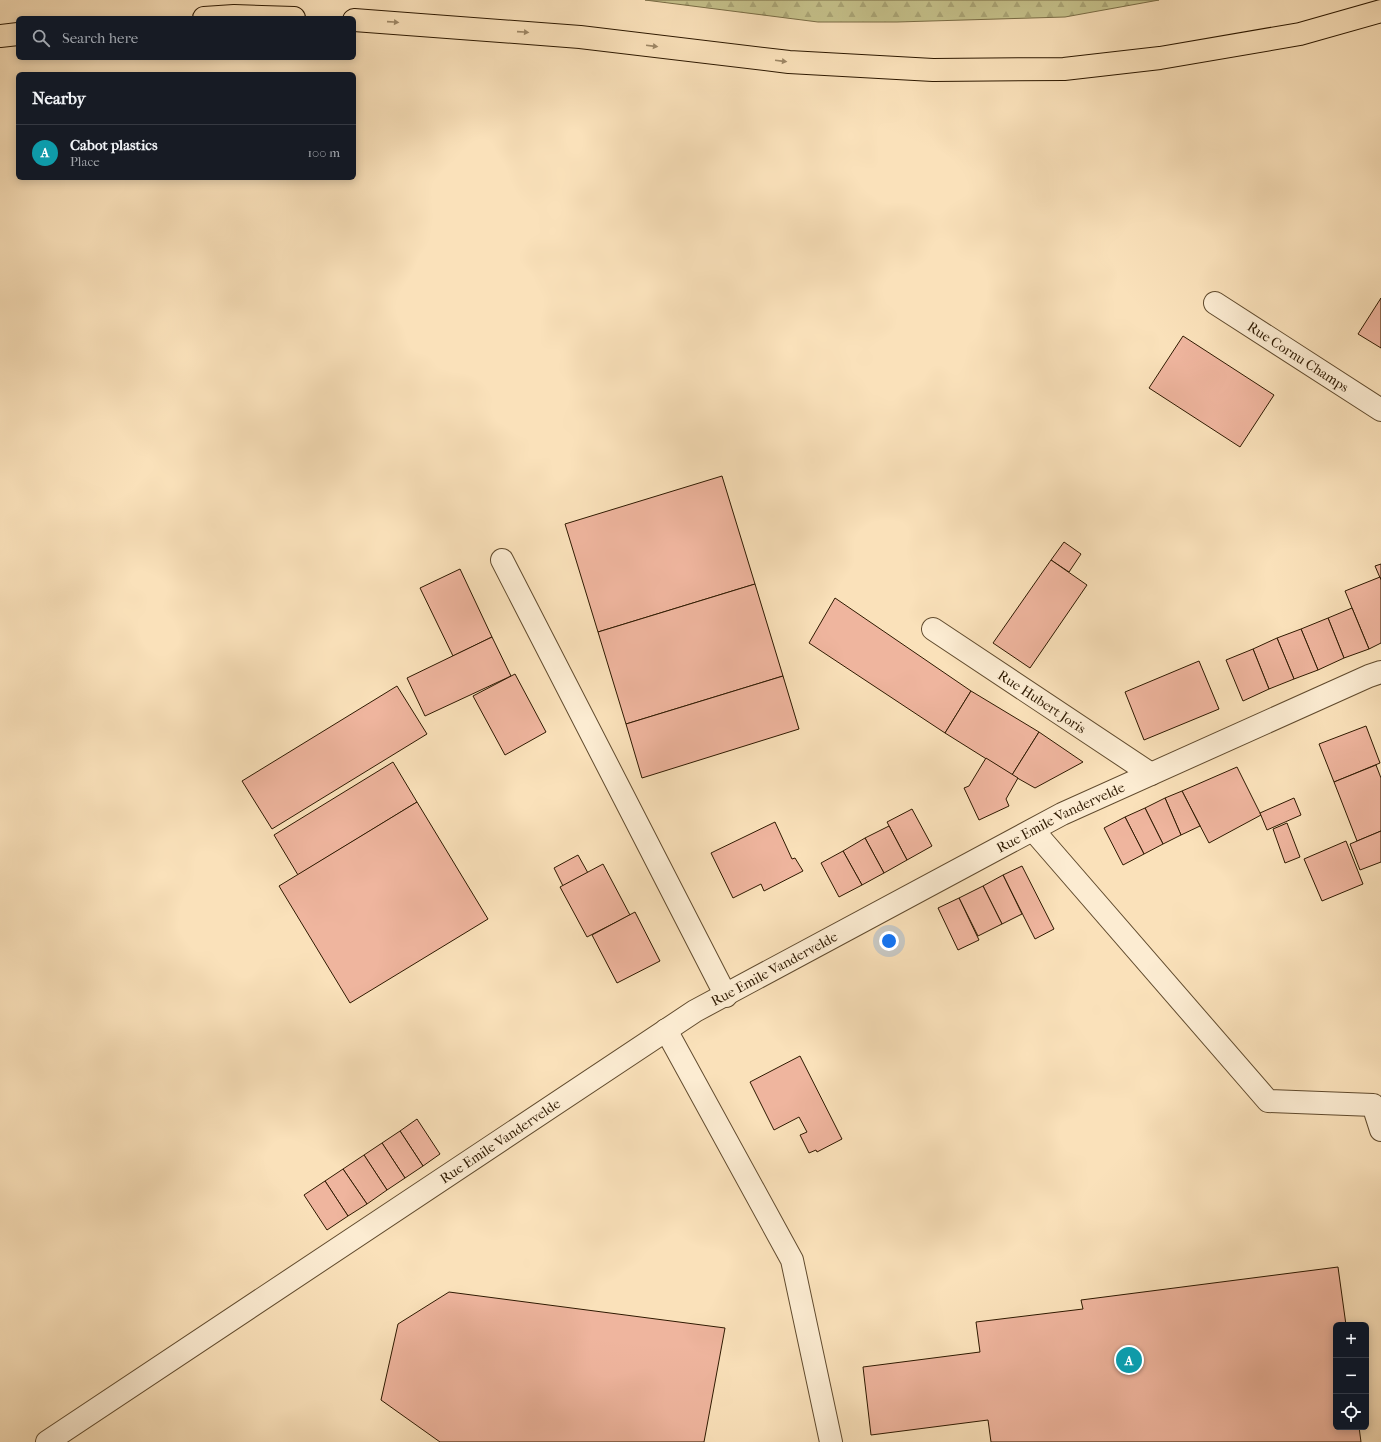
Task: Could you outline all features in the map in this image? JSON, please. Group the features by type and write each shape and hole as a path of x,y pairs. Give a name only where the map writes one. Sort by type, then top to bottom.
{"highway":[{"path":"356,20 580,37 789,62 933,70 1056,70 1160,58 1300,34 1381,11"},
{"path":"0,36 16,34"}],"street":[{"name":"Rue Cornu Champs","path":"1215,303 1381,410"},
{"path":"502,560 726,996"},
{"name":"Rue Hubert Joris","path":"933,629 1152,774"},
{"name":"Rue Emile Vandervelde","path":"47,1442 696,1011 1062,814 1369,676 1381,672"},
{"path":"1033,830 1268,1101 1373,1105 1381,1130"},
{"path":"666,1030 792,1260 831,1442"}],"green space":[{"path":"645,0 1159,0 1065,17 897,22 818,22"}],"building":[{"path":"1381,298 1381,348 1358,334"},
{"path":"1183,336 1274,395 1240,447 1149,388"},
{"path":"722,476 755,584 598,632 565,524"},
{"path":"1064,542 1081,554 1069,572 1051,560"},
{"path":"1051,560 1087,585 1030,668 993,643"},
{"path":"1381,564 1381,580 1375,566"},
{"path":"460,569 492,637 453,656 420,588"},
{"path":"1380,577 1381,643 1369,649 1345,591"},
{"path":"755,584 783,676 626,724 598,632"},
{"path":"835,598 971,691 945,733 809,643"},
{"path":"1352,608 1369,649 1344,658 1328,618"},
{"path":"1328,618 1344,658 1318,670 1301,629"},
{"path":"1301,629 1318,670 1294,679 1277,638"},
{"path":"492,637 511,676 425,716 407,678"},
{"path":"1277,638 1294,679 1269,689 1253,649"},
{"path":"1253,649 1269,689 1243,701 1226,660"},
{"path":"1199,661 1219,709 1144,740 1125,692"},
{"path":"515,674 546,732 505,755 473,696"},
{"path":"783,676 799,729 642,778 626,724"},
{"path":"397,686 427,734 272,829 242,781"},
{"path":"971,691 1039,732 1012,775 945,733"},
{"path":"1366,726 1380,763 1334,782 1319,744"},
{"path":"1039,732 1083,762 1035,788 1012,775"},
{"path":"986,758 1018,778 1006,799 1009,806 979,820 964,788 969,786"},
{"path":"393,762 417,802 298,875 274,835"},
{"path":"1376,765 1381,778 1381,831 1357,841 1334,782"},
{"path":"1237,767 1261,815 1209,843 1182,791"},
{"path":"1182,791 1200,826 1181,835 1165,798"},
{"path":"1165,798 1181,835 1163,844 1145,808"},
{"path":"1294,798 1301,815 1267,830 1260,813"},
{"path":"417,802 488,919 350,1003 279,886"},
{"path":"1145,808 1163,844 1144,854 1125,817"},
{"path":"912,809 932,846 907,860 887,822"},
{"path":"1125,817 1144,854 1123,865 1104,828"},
{"path":"775,822 792,859 795,858 803,871 764,891 761,884 733,898 711,853"},
{"path":"1287,823 1300,857 1285,863 1273,829"},
{"path":"889,826 907,860 884,873 865,838"},
{"path":"1381,831 1381,862 1360,870 1350,844"},
{"path":"865,838 884,873 862,885 843,851"},
{"path":"1346,841 1363,884 1322,901 1304,859"},
{"path":"843,851 862,885 839,897 821,863"},
{"path":"578,855 588,873 563,886 554,868"},
{"path":"603,864 630,915 587,937 560,887"},
{"path":"1022,866 1054,929 1035,939 1003,875"},
{"path":"1003,875 1022,914 1002,924 983,886"},
{"path":"983,886 1002,924 978,936 959,898"},
{"path":"959,898 979,940 958,950 938,908"},
{"path":"635,912 660,961 617,983 592,935"},
{"path":"800,1056 842,1139 817,1152 816,1150 809,1153 800,1135 807,1132 799,1117 774,1130 750,1082"},
{"path":"417,1119 440,1154 423,1166 400,1131"},
{"path":"400,1131 423,1166 405,1178 382,1143"},
{"path":"382,1143 405,1178 387,1190 364,1155"},
{"path":"364,1155 387,1190 367,1204 343,1169"},
{"path":"343,1169 367,1204 348,1216 325,1181"},
{"path":"325,1181 348,1216 327,1230 304,1195"},
{"path":"1338,1267 1346,1322 1333,1322 1333,1430 1359,1430 1361,1442 991,1442 988,1420 871,1435 863,1367 980,1352 976,1322 1083,1309 1081,1300"},
{"path":"449,1292 725,1328 704,1442 440,1442 381,1400 398,1324"}],"place":[{"name":"Cabot plastics","path":"1129,1360"}]}
